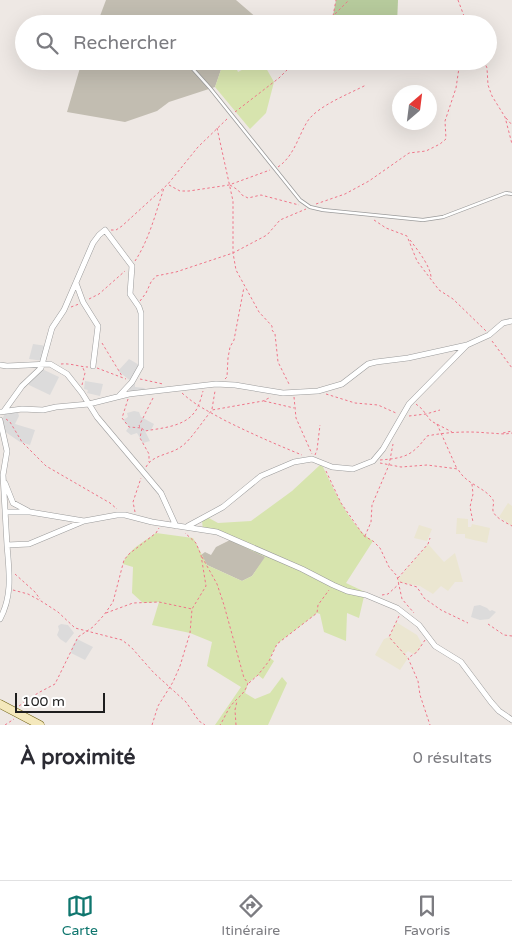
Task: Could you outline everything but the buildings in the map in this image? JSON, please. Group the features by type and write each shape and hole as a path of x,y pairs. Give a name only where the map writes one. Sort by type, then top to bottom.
{"street":[{"path":"2,411 18,390 38,372 43,364 51,332 64,310 96,237 105,230 132,266 130,294 141,313 141,366 132,382 116,398"},
{"path":"76,283 83,302 97,323 98,334 93,366"},
{"path":"2,411 22,409 43,410 89,404 129,394 216,384 235,385 282,393 318,391 342,384 368,364 467,345 489,334 503,322 512,321"},
{"path":"186,526 222,507 261,476 294,462 318,460 332,467 353,469 373,461 383,450 412,402 467,345"},
{"path":"0,365 50,364 67,374 97,417 164,498 176,526"},
{"path":"0,619 4,612 10,589 6,512 2,478 7,447 2,419"},
{"path":"2,478 15,504 30,512"},
{"path":"6,512 30,512 84,521"},
{"path":"7,545 29,544 84,521 117,515 176,526 186,526 229,536 333,585 374,598 397,608 419,625 435,646 461,662 491,702 499,711 512,720"},
{"path":"0,704 40,725"}],"lane":[{"path":"194,70 232,114 300,200 310,207 370,216 423,220 443,217 506,193 512,194"}],"path":[{"path":"333,15 336,0"},
{"path":"334,15 349,0"},
{"path":"458,0 464,15"},
{"path":"105,230 116,230 122,226 168,184 217,128 286,70"},
{"path":"137,304 156,276 233,253 267,235 280,220 319,202 345,194 369,181 409,154 426,151 440,144 446,138 445,121 456,88 459,70"},
{"path":"487,70 488,85 492,96 512,125"},
{"path":"168,184 180,191 229,185 280,166 296,147 308,121 317,111 366,85"},
{"path":"505,117 512,144"},
{"path":"217,128 233,201 233,253 236,270 259,312 272,326 275,334 278,362 293,393 296,418 313,458 317,450 320,425"},
{"path":"229,185 248,198 261,196 310,207"},
{"path":"370,216 376,223 407,236 432,272 431,280"},
{"path":"409,240 417,261 439,290 453,299 483,326 512,368"},
{"path":"136,518 133,502 143,471 149,462 183,446 212,410 216,384 227,377 229,352 234,340 244,287"},
{"path":"98,334 122,377"},
{"path":"50,364 93,366 132,382 140,379 150,380 178,389 198,406 210,413 311,460"},
{"path":"82,393 85,373 83,367"},
{"path":"129,394 122,418 129,427 142,428 145,431 173,426 183,422 193,414 198,406 205,386"},
{"path":"149,462 149,454 140,438 142,428 139,426 156,390"},
{"path":"318,391 355,404 378,405 403,416 426,414 440,410"},
{"path":"212,410 263,401 282,393"},
{"path":"263,401 295,408"},
{"path":"412,402 422,408 431,421 452,432"},
{"path":"2,419 10,422 22,442 46,466 118,509"},
{"path":"437,424 460,475 492,497 495,503 493,511 495,515 512,526"},
{"path":"373,461 391,460 408,456 417,449 427,436 441,433 497,434 512,432"},
{"path":"365,536 371,522 372,505 391,460 393,444"},
{"path":"373,461 389,465 427,465 458,469"},
{"path":"325,464 326,474 341,503 365,536 380,548 389,567 397,576 403,601 402,612 389,637 408,658 418,681 420,695 430,725"},
{"path":"472,483 473,494 470,507 473,522"},
{"path":"12,710 55,684 78,637 106,614 113,602 124,560 156,533 161,523"},
{"path":"176,526 193,538 217,584 244,678 248,683"},
{"path":"374,598 388,594 428,544 430,538"},
{"path":"152,725 158,706 180,666 190,633 192,609 206,586 201,555"},
{"path":"8,560 16,577 35,592 41,601"},
{"path":"398,582 417,587 424,598 468,622"},
{"path":"220,725 226,718 231,706 244,693 248,683 258,675 269,661 277,644 317,614 318,605 333,585"},
{"path":"10,589 28,594 41,601 58,612 75,628 122,640 186,702 199,721 205,725"},
{"path":"403,601 414,613 419,625"},
{"path":"106,614 134,603 159,602 192,609"},
{"path":"488,624 504,635 512,636"},
{"path":"408,658 417,652 427,637"},
{"path":"236,725 235,710 237,700"},
{"path":"5,725 20,715"}],"shaded area":[{"path":"106,0 236,0 254,15 100,15"},
{"path":"79,70 221,70 215,87 169,102 157,111 125,122 67,112"},
{"path":"33,344 47,346 44,361 29,359"},
{"path":"129,359 141,366 132,382 118,371"},
{"path":"42,369 59,377 50,395 29,385 27,380"},
{"path":"85,381 103,384 100,396 87,393 88,390 84,389"},
{"path":"132,382 135,384 135,387 147,390 128,394"},
{"path":"6,412 18,413 19,416 15,424 35,430 30,445 20,442 4,431 2,419"},
{"path":"139,412 141,417 154,424 151,430 145,431 150,441 143,443 137,433 131,435 126,431 129,427 123,420 128,417 127,413"},
{"path":"508,503 512,506 512,526 499,517"},
{"path":"457,518 468,519 468,527 471,527 472,524 490,528 487,543 465,538 465,534 456,534"},
{"path":"419,525 432,529 427,541 414,538"},
{"path":"230,540 266,557 252,576 242,581 207,565 201,555 205,552 211,555 216,547"},
{"path":"428,544 444,562 455,553 463,582 455,582 448,591 441,586 433,594 420,586 398,582 398,579"},
{"path":"480,605 496,612 489,619 480,620 471,617 474,606"},
{"path":"396,622 417,635 422,644 417,652 413,654 408,651 405,654 408,658 400,670 375,655 384,639 389,637"},
{"path":"61,624 68,625 74,633 66,643 57,635 58,626"},
{"path":"77,639 93,647 85,660 71,653"}],"green space":[{"path":"336,0 398,0 397,15 333,15"},
{"path":"221,70 237,70 238,72 242,70 267,70 274,82 266,113 250,129 215,87"},
{"path":"320,465 323,467 350,518 373,541 346,583 365,592 359,618 347,613 346,641 324,632 320,614 317,613 277,644 270,658 274,661 263,679 258,675 248,683 245,693 255,699 270,693 282,677 287,683 268,725 215,725 241,687 207,666 212,642 190,633 152,625 159,602 143,603 132,593 133,567 123,564 125,559 132,550 156,533 193,538 207,565 242,581 252,576 265,557 221,536 203,531 202,520 207,517 218,523 251,521 292,491"}]}
